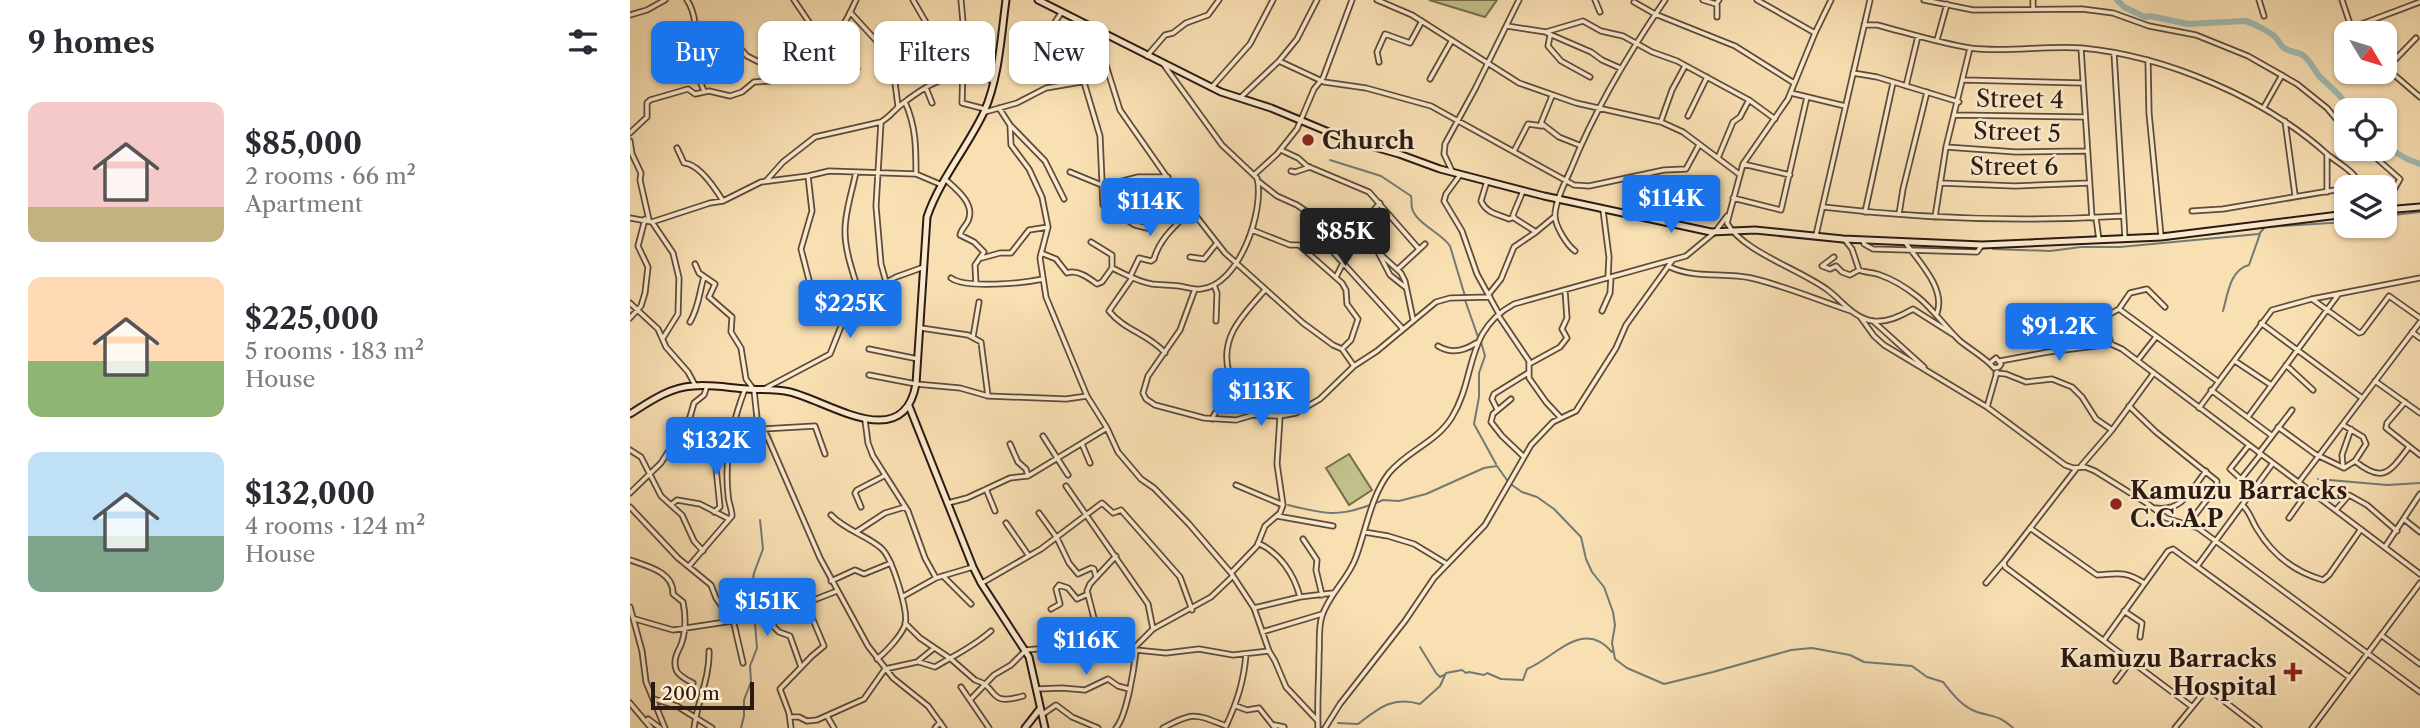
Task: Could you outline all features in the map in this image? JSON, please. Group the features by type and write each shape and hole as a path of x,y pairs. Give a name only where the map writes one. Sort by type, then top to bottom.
{"street":[{"path":"630,15 647,10 665,0"},
{"path":"687,0 693,21"},
{"path":"794,0 808,21"},
{"path":"913,0 925,21"},
{"path":"961,0 963,21"},
{"path":"995,74 1006,0"},
{"path":"1038,0 1079,21"},
{"path":"1147,56 1165,35 1208,15 1219,0"},
{"path":"1212,87 1250,44 1273,0"},
{"path":"1240,99 1279,61 1297,39 1317,0"},
{"path":"1255,174 1281,150 1301,120 1353,0"},
{"path":"1377,0 1422,21 1519,83 1552,96 1661,122 1683,132 1739,174"},
{"path":"1453,173 1444,149 1519,0"},
{"path":"1595,0 1600,12"},
{"path":"1489,296 1501,279 1514,247 1554,217 1558,198 1579,146 1620,68 1665,0"},
{"path":"1703,0 1718,1 1715,11 1717,17"},
{"path":"1760,0 1815,33"},
{"path":"1831,0 1791,93 1743,164 1727,216 1731,230 1760,251 1815,281 1861,318 1884,345 1987,407 2065,465 2102,474 2166,517 2191,525 2215,541 2420,692"},
{"path":"1816,235 1870,0"},
{"path":"1924,0 1973,10 2081,9 2113,13 2149,26 2196,35 2229,48 2282,75 2322,102 2334,116"},
{"path":"2033,0 2033,8"},
{"path":"2259,0 2264,16"},
{"path":"2342,0 2349,21"},
{"path":"844,21 854,1"},
{"path":"1634,2 1655,14 1735,46 1794,83"},
{"path":"2375,21 2420,2"},
{"path":"1937,40 1947,4"},
{"path":"850,12 882,47 894,75 898,107"},
{"path":"1057,21 1061,13"},
{"path":"1379,62 1377,52 1385,34 1410,43 1422,21"},
{"path":"1548,34 1583,22 1601,31 1623,36 1707,77 1775,118"},
{"path":"1864,24 1971,48 2081,48 2148,60 2236,92 2264,107 2354,175"},
{"path":"1507,26 1566,40 1620,68"},
{"path":"1548,34 1548,46 1559,60 1590,77"},
{"path":"1109,36 1212,87 1343,138 1453,173 1523,191 1715,232 1731,230 1843,239 1982,245 2161,237 2334,216"},
{"path":"1906,86 1917,36"},
{"path":"2398,55 2416,38"},
{"path":"1430,79 1452,40"},
{"path":"1935,218 1947,147 1971,48"},
{"path":"2081,48 2088,183 2099,240"},
{"path":"2114,54 2125,238"},
{"path":"2148,60 2149,113 2161,237"},
{"path":"1279,61 1320,81 1366,88 1431,106 1574,186 1589,186 1664,170 1686,169 1699,145"},
{"path":"1164,65 1222,145 1277,196 1313,216 1325,232 1333,252 1402,328"},
{"path":"1661,122 1672,90 1685,66"},
{"path":"1853,73 1959,102"},
{"path":"1109,75 1120,110 1217,243 1235,264 1303,323 1342,349 1354,366"},
{"path":"2264,107 2282,75"},
{"path":"1688,116 1707,77"},
{"path":"2398,78 2420,97"},
{"path":"1964,80 2083,83"},
{"path":"630,133 648,115 647,106 650,100 687,89 695,94 704,91 734,95 758,82"},
{"path":"1864,212 1893,83"},
{"path":"702,84 704,91"},
{"path":"766,181 783,162 815,137 881,122 905,102 935,84"},
{"path":"962,84 963,104 984,111 999,108 1046,88 1075,84"},
{"path":"993,84 984,111 931,205 926,222 916,384 909,406 973,567 1026,650 1045,728"},
{"path":"1084,84 1100,136 1104,186 1102,202 1109,210 1138,226 1151,229"},
{"path":"926,88 932,103"},
{"path":"1899,214 1927,92"},
{"path":"1791,93 1845,106"},
{"path":"1542,126 1540,121 1552,96"},
{"path":"1732,198 1781,210 1807,97"},
{"path":"1718,158 1734,122 1740,117 1749,100"},
{"path":"905,102 912,116 915,133 916,174"},
{"path":"999,108 1010,125 1045,161 1065,199"},
{"name":"Street 4","path":"1955,115 2084,117"},
{"path":"2285,121 2284,132 2295,196"},
{"path":"881,122 877,206 881,264 886,282"},
{"path":"1514,151 1528,124 1542,126 1579,146"},
{"path":"1010,125 1011,145 1038,186 1048,227 1041,253 1046,297 1087,396 1107,428 1118,453 1189,524 1232,574 1254,608 1269,651 1286,687 1317,720"},
{"path":"630,141 632,154 641,173 640,180 649,221 673,253 679,278 678,314 663,338"},
{"name":"Street 5","path":"1947,147 2016,152 2086,151"},
{"path":"677,148 684,163 691,164 712,184 723,201"},
{"path":"1281,150 1310,167 1366,191 1380,203 1419,249"},
{"path":"2327,154 2327,192"},
{"path":"2380,161 2395,175"},
{"path":"1743,164 1790,176"},
{"path":"1291,171 1310,167"},
{"path":"630,218 649,221 723,201 766,181 836,170 916,174 944,182 966,200 970,216 960,235 981,247 984,255 975,265 976,284"},
{"path":"856,172 847,207 845,231 846,247 860,296"},
{"path":"1070,172 1104,186 1138,177 1168,177"},
{"path":"1460,175 1444,201 1462,231 1489,296 1530,363 1528,373 1534,387 1560,417"},
{"path":"808,176 812,211 801,248 810,284 817,302 822,307 855,299"},
{"path":"1112,268 1152,284 1195,289 1214,285 1225,277 1235,264 1252,230 1258,181"},
{"path":"1486,181 1482,205 1492,214 1510,219 1514,217"},
{"name":"Street 6","path":"1940,183 2015,186 2088,183"},
{"path":"1514,217 1523,191"},
{"path":"2192,211 2223,209 2334,191"},
{"path":"1155,198 1167,205 1178,193"},
{"path":"1380,203 1355,231 1398,269 1403,277 1413,319"},
{"path":"2397,207 2420,206"},
{"path":"1823,207 1935,218 2023,221 2123,216"},
{"path":"1165,353 1154,343 1123,325 1109,312 1131,277 1139,258 1151,261 1154,259 1168,232 1192,209"},
{"path":"1602,311 1610,293 1603,209"},
{"path":"1318,728 1322,614 1354,562 1374,501 1390,472 1412,452 1437,437 1453,416 1463,392 1477,342 1484,330 1499,314 1518,303 1672,261 1691,253 1715,232 1727,216"},
{"path":"1514,217 1536,232"},
{"path":"1554,217 1569,245 1575,250"},
{"path":"630,318 638,311 643,300 648,270 647,261 638,246 649,221"},
{"path":"981,258 1012,253 1027,232 1048,227"},
{"path":"1252,230 1299,246 1336,276 1345,287 1347,304 1358,319 1351,340 1342,349"},
{"path":"1843,239 1852,249 1859,270 1877,274 1917,296 1937,313 1954,335"},
{"path":"1863,240 1864,244 1873,249 1977,252 1982,245"},
{"path":"1041,253 1056,259 1067,273 1072,271 1084,275 1097,284 1102,282 1112,268 1112,255 1091,242"},
{"path":"1905,242 1929,274 1936,290 1937,313"},
{"path":"1190,257 1204,259 1217,243"},
{"path":"1398,269 1425,244"},
{"path":"1377,251 1390,275 1406,288"},
{"path":"1834,257 1826,260 1822,266 1830,269 1836,266 1850,275 1859,270"},
{"path":"1325,728 1340,704 1447,564 1485,525 1524,457 1543,430 1560,417 1576,411 1616,348 1626,325 1672,261"},
{"path":"1336,276 1344,263"},
{"path":"695,264 704,277 715,285 709,297 732,317 731,332 741,348 746,379 754,390 757,418 831,581 877,659 897,682 928,706 944,728"},
{"path":"1670,267 1680,272 1739,275 1770,282 1853,312"},
{"path":"763,390 830,354 850,304 855,299 905,273 924,268"},
{"path":"690,322 698,308 699,291 704,277"},
{"path":"951,278 958,282 976,284 1021,283 1043,279"},
{"path":"2199,408 2261,323 2275,309 2420,278"},
{"path":"1214,285 1217,293 1216,321"},
{"path":"2299,482 2420,320 2379,287"},
{"path":"2110,344 2106,323 2108,315 2119,309 2130,293 2145,288 2165,307"},
{"path":"1195,289 1180,330 1149,376 1143,389 1144,396 1167,410 1212,419 1236,420 1253,415 1280,416 1302,411 1413,319 1444,299 1489,296"},
{"path":"1253,415 1256,391 1234,379 1227,370 1226,355 1235,325 1265,290"},
{"path":"1530,363 1560,347 1567,338 1562,328 1567,318 1565,290"},
{"path":"2248,417 2339,295"},
{"path":"2312,299 2361,333 2384,300 2392,296"},
{"path":"973,337 979,302"},
{"path":"630,303 653,323 667,349 688,372 695,385"},
{"path":"1861,318 1873,321 1890,320 1913,309 1954,335 1997,370 2026,382 2052,379 2072,387 2096,419 2112,430"},
{"path":"2119,309 2217,381"},
{"path":"1873,321 1927,371"},
{"path":"2261,323 2362,398"},
{"path":"921,328 973,337 981,342 988,396"},
{"path":"2412,332 2420,338"},
{"path":"2137,360 2156,337"},
{"path":"1438,346 1461,351 1477,342"},
{"path":"1990,363 1994,358 2000,361 2110,344 2137,360 2420,573"},
{"path":"869,349 918,359"},
{"path":"2234,360 2271,385"},
{"path":"1987,407 2000,361"},
{"path":"2286,365 2313,390"},
{"path":"1498,410 1492,399 1494,394 1528,373"},
{"path":"1986,583 2112,430 2154,374"},
{"path":"869,375 916,384 960,388 988,396 1066,399 1087,396"},
{"path":"1212,419 1234,379"},
{"path":"2375,382 2420,413"},
{"path":"630,414 673,390 695,385 780,390 865,420 891,417 909,406"},
{"path":"630,493 661,463 690,417 694,403 704,395 707,386"},
{"path":"689,566 732,513 728,494 729,446 734,419 745,389"},
{"path":"2211,390 2271,435"},
{"path":"1511,399 1491,417 1493,425 1524,457"},
{"path":"2405,402 2386,426 2388,431 2420,455"},
{"path":"2130,406 2156,432 2216,480 2218,485 2192,519 2191,525"},
{"path":"2249,445 2230,469 2241,479 2292,410"},
{"path":"1115,728 1122,718 1133,674 1134,650 1153,629 1192,610 1211,597 1258,543 1265,526 1277,516 1283,505 1277,464 1280,416"},
{"path":"865,420 868,443 884,476 905,507 936,578"},
{"path":"2343,425 2366,441 2355,461 2344,468"},
{"path":"763,429 815,426 825,454"},
{"path":"2278,427 2318,456 2344,468"},
{"path":"948,503 967,498 1010,478 1028,476 1107,428"},
{"path":"2344,468 2342,455 2351,429"},
{"path":"680,431 707,447 729,446"},
{"path":"1043,436 1068,475"},
{"path":"1010,444 1028,476"},
{"path":"1082,444 1090,463"},
{"path":"707,447 717,471 720,507 714,512"},
{"path":"2355,461 2370,472 2385,472 2393,468 2409,447"},
{"path":"630,450 640,456 661,496 682,515 694,541 703,551"},
{"path":"2198,565 2273,463"},
{"path":"2153,507 2168,508 2180,505 2206,471"},
{"path":"862,507 855,492 884,476"},
{"path":"1236,485 1283,505"},
{"path":"1066,486 1148,604 1153,629"},
{"path":"986,489 995,511"},
{"path":"2289,518 2309,490"},
{"path":"2385,547 2420,494"},
{"path":"2336,510 2349,495 2367,505 2397,531"},
{"path":"672,504 677,500 700,504 729,519"},
{"path":"981,583 1057,538 1102,503 1113,513 1121,510 1180,577 1192,610"},
{"path":"2242,505 2248,510 2263,540 2272,550 2295,569 2323,580 2361,528"},
{"path":"630,507 678,558 708,581 732,621 743,663"},
{"path":"856,532 891,510 905,507"},
{"path":"1039,513 1078,574 1091,568 1094,569 1096,578"},
{"path":"831,515 881,548 891,563 902,597 905,623 891,646 877,659"},
{"path":"1277,516 1333,526"},
{"path":"2405,520 2420,532"},
{"path":"1006,523 1029,556"},
{"path":"2030,528 2097,575 2114,572 2144,583"},
{"path":"1364,531 1414,544 1447,564"},
{"path":"1303,538 1317,560 1316,570 1322,595"},
{"path":"1258,543 1269,548 1284,563 1297,584 1300,597"},
{"path":"2104,640 2144,583 2171,550 2176,549 2349,677"},
{"path":"1102,649 1088,594 1090,584 1116,556"},
{"path":"630,560 669,578 673,594 680,597 684,604 684,629 677,651 676,669 693,683"},
{"path":"2004,562 2009,571 2191,706"},
{"path":"831,581 855,569 864,574 891,563"},
{"path":"902,597 936,578 973,567"},
{"path":"943,576 971,604"},
{"path":"2312,728 2420,583"},
{"path":"1051,609 1060,604 1056,589 1059,585 1068,587 1077,599 1088,594"},
{"path":"764,589 774,627 790,636 801,668"},
{"path":"791,728 780,689 824,646 806,603 837,591"},
{"path":"1254,608 1300,597 1333,593"},
{"path":"630,607 643,655 645,678 663,728"},
{"path":"2123,611 2141,621 2140,637"},
{"path":"1262,632 1322,614"},
{"path":"635,618 664,628 684,629 732,621"},
{"path":"905,623 933,649 951,659 1000,700 1007,701 1023,696"},
{"path":"790,717 810,721 827,716 866,697 885,669 917,662 935,667 960,651 970,649 991,631"},
{"path":"2381,635 2420,664"},
{"path":"970,700 994,675 1011,665 1026,650 1069,646 1087,650 1166,653 1199,649 1227,654 1269,651"},
{"path":"917,662 933,649"},
{"path":"694,728 707,674 709,651"},
{"path":"1163,728 1195,715 1227,727 1245,672 1246,654"},
{"path":"2116,681 2131,661"},
{"path":"1036,689 1085,690 1108,678 1118,686 1129,689"},
{"path":"961,687 989,728"},
{"path":"2175,728 2202,692 2209,691 2259,728"},
{"path":"654,699 670,703 712,728"},
{"path":"630,703 643,716 663,728"},
{"path":"1025,728 1040,713 1056,705 1072,717 1098,728"},
{"path":"1236,706 1247,710 1259,708 1274,726 1284,727"},
{"path":"643,716 650,728"},
{"path":"827,716 834,728"},
{"path":"935,728 940,722"}],"green space":[{"path":"1429,0 1497,0 1485,17"},
{"path":"1349,454 1372,490 1349,505 1326,468"}],"waterway":[{"path":"2117,0 2124,7 2145,17 2188,24 2245,21 2256,25 2274,36 2284,48 2304,56 2342,98"},
{"path":"2397,153 2420,164"},
{"path":"1330,160 1381,176 1411,196 1414,214 1450,246 1465,296"},
{"path":"2397,215 2420,212"},
{"path":"1993,249 2050,251 2081,247 2120,247 2259,234 2265,227 2334,223"},
{"path":"2223,311 2231,283 2238,272 2249,265 2260,234"},
{"path":"1465,300 1478,337"},
{"path":"1481,342 1485,356 1479,373 1479,397 1474,424 1496,464"},
{"path":"1376,503 1383,500 1399,501 1426,494 1484,468 1497,466 1509,483 1554,509 1581,537 1586,559 1604,587 1613,612 1615,625 1612,643 1615,659 1627,668 1664,684 1791,650 1812,648 1850,655 1864,662 1912,666 1927,677 1943,682 1966,706 2000,719 2013,728"},
{"path":"2318,479 2387,485 2420,483"},
{"path":"1288,505 1329,513 1348,512 1370,505"},
{"path":"741,728 744,700 751,682 750,666 757,648 752,585 763,549 760,520"},
{"path":"1338,723 1358,724 1379,709 1394,703 1420,704 1440,686 1446,673 1462,670 1466,673 1487,673 1501,679 1523,680 1527,669 1580,639 1601,642 1612,652"},
{"path":"1420,647 1436,673 1440,677 1444,675"}],"place":[{"name":"Church","path":"1308,140"},
{"name":"Kamuzu Barracks C.C.A.P","path":"2116,504"},
{"name":"Kamuzu Barracks Hospital","path":"2293,672"}]}
